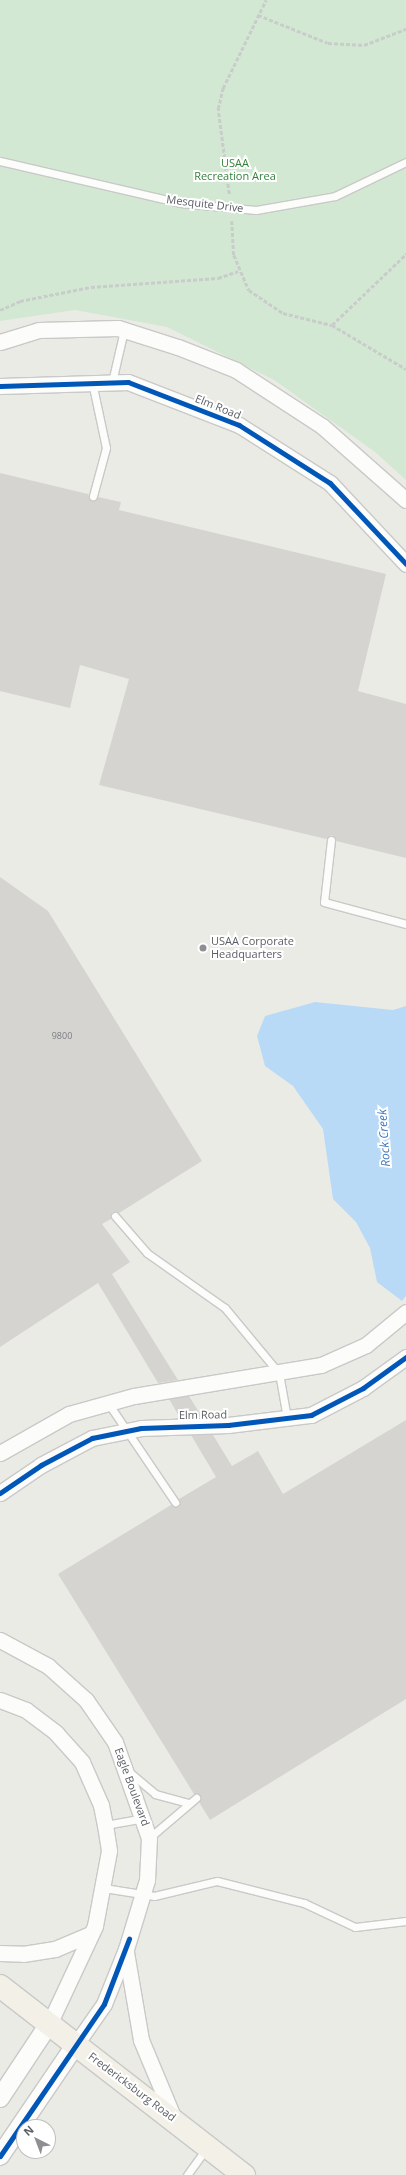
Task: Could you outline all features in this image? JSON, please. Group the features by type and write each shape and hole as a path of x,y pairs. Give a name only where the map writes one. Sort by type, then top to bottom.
{"main road":[{"name":"Fredericksburg Road","path":"0,1986 174,2119 244,2175"}],"street":[{"path":"0,342 38,330 124,330 236,370 322,426 406,500"},
{"name":"Elm Road","path":"0,386 128,382 239,425 330,483 406,564"},
{"path":"0,1453 69,1414 108,1403 321,1365 366,1345 406,1312"},
{"name":"Elm Road","path":"0,1492 41,1465 92,1438 129,1430 228,1425 311,1415 363,1388 406,1357"},
{"name":"Eagle Boulevard","path":"0,1640 48,1666 86,1700 115,1742 145,1818 149,1838 147,1880 126,1949 104,2004 76,2044"},
{"path":"0,1700 26,1710 56,1733 82,1762 101,1805 109,1851 104,1888 90,1934 48,2024 0,2098"},
{"path":"0,1953 23,1954 55,1949 90,1934"},
{"path":"126,1949 141,2040 174,2119"},
{"path":"0,2156 76,2044"}],"lane":[{"name":"Mesquite Drive","path":"0,161 180,203 256,210 335,196 406,162"},
{"path":"112,382 124,330"},
{"path":"92,382 106,448 93,496"},
{"path":"332,840 324,902 406,924"},
{"path":"115,1216 147,1253 225,1308 279,1373 287,1418"},
{"path":"108,1403 129,1430 175,1502"},
{"path":"126,1768 155,1794 188,1803"},
{"path":"149,1838 188,1803 196,1798"},
{"path":"105,1825 145,1818"},
{"path":"104,1888 142,1896 167,1894 196,1884 217,1881 304,1903 355,1927 406,1921"},
{"path":"187,2175 208,2147"}],"path":[{"path":"258,15 328,43 364,44 406,29"},
{"path":"332,325 406,254"},
{"path":"0,310 20,301 91,287 218,278 238,271"}],"green space":[{"name":"USAA Recreation Area","path":"0,0 406,0 406,480 375,452 274,380 167,327 75,310 0,321"}],"water":[{"name":"Rock Creek","path":"315,1002 393,1010 406,1006 406,1296 402,1301 377,1282 370,1248 356,1222 333,1199 323,1129 293,1086 265,1066 257,1036 265,1016"}],"building":[{"path":"0,473 88,494 92,501 98,497 121,502 119,510 386,574 358,691 406,704 406,858 336,841 332,835 326,839 99,785 129,679 80,665 70,708 0,691"},
{"path":"0,877 48,911 202,1161 119,1213 112,1212 111,1219 102,1224 130,1262 112,1274 178,1380 158,1383 98,1283 0,1347"},
{"path":"189,1396 202,1417 180,1418 169,1399"},
{"path":"406,1420 406,1699 210,1820 199,1802 200,1795 194,1794 58,1574 171,1505 177,1506 179,1499 216,1477 191,1435 213,1435 232,1466 258,1451 283,1494"}],"cycle path":[{"path":"0,386 128,382 239,425 330,483 406,564"},
{"path":"0,1493 41,1465 92,1438 141,1428 228,1425 311,1415 363,1388 406,1357"},
{"path":"0,2156 104,2004 129,1939"}],"place":[{"name":"USAA Corporate Headquarters","path":"203,948"}]}
